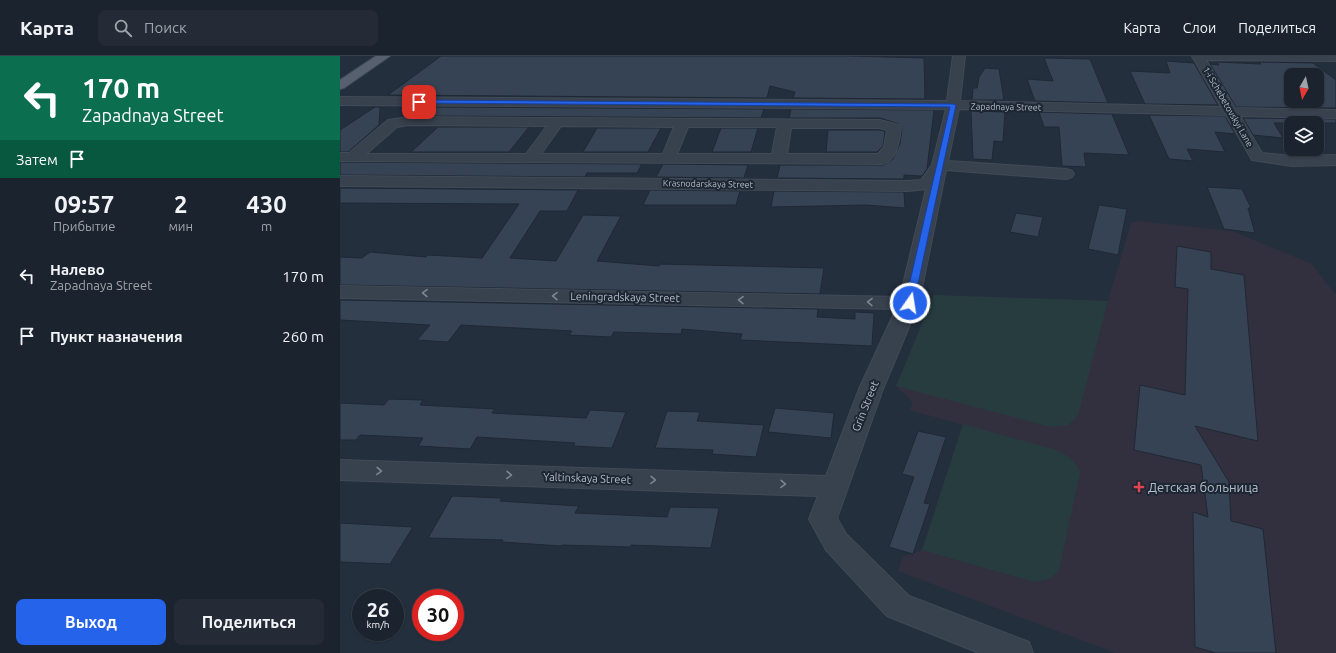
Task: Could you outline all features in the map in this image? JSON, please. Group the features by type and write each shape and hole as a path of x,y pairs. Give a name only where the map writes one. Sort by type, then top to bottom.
{"main road":[{"path":"340,85 384,56"}],"street":[{"name":"Grin Street","path":"960,56 953,105 910,303 871,389 822,519 836,542 898,606 1017,653"},
{"path":"1199,56 1336,58"},
{"name":"1-i Schebetovskyi Lane","path":"1199,56 1257,157 1292,161 1336,160"},
{"name":"Zapadnaya Street","path":"340,101 953,105 1336,114"},
{"path":"409,121 880,124 894,128 891,148 882,159 346,158 393,123 409,121"},
{"path":"530,158 557,122"},
{"path":"668,158 683,123"},
{"path":"779,159 785,123"},
{"path":"940,165 1066,174"},
{"name":"Krasnodarskaya Street","path":"340,181 908,186 926,184 940,165"},
{"name":"Leningradskaya Street","path":"340,292 910,303"},
{"name":"Yaltinskaya Street","path":"340,470 834,486"}],"shaded area":[{"name":"Детская больница","path":"1140,221 1232,231 1312,264 1334,293 1336,293 1336,653 1116,653 898,571 903,557 922,550 963,425 910,410 913,402 896,386 934,295 1108,301 1131,223"}],"green space":[{"path":"934,295 1108,301 1078,415 1069,425 1051,427 896,386"},
{"path":"963,424 1056,450 1070,458 1078,468 1080,472 1059,571 1050,579 1034,582 922,550"}],"building":[{"path":"441,56 850,56 924,58 925,99 793,98 795,92 770,86 767,98 388,95"},
{"path":"1044,58 1090,59 1108,103 1035,101 1027,79 1053,81"},
{"path":"1166,61 1194,63 1218,105 1145,104 1130,71 1170,73"},
{"path":"1217,62 1261,64 1259,62 1313,63 1320,68 1284,68 1284,107 1236,107 1210,64 1219,65"},
{"path":"985,68 999,69 1004,100 972,100 973,88 977,88 979,77"},
{"path":"1324,71 1336,80 1336,108 1324,108"},
{"path":"375,107 380,107 379,125 348,152 340,152 340,130"},
{"path":"433,107 764,109 761,118 424,116"},
{"path":"791,109 934,110 927,169 922,176 904,175 904,179 777,178 780,165 883,165 893,159 900,144 902,128 899,124 880,118 789,118"},
{"path":"971,111 1005,112 1003,142 994,141 992,160 973,159"},
{"path":"1039,112 1112,114 1129,155 1084,153 1086,167 1062,166 1059,127 1044,127"},
{"path":"1149,115 1225,116 1235,134 1215,132 1225,152 1187,149 1193,161 1169,159"},
{"path":"1243,118 1284,118 1284,123 1274,123 1283,138 1253,135"},
{"path":"1324,119 1336,119 1336,123 1324,123"},
{"path":"438,127 529,127 509,152 411,152"},
{"path":"597,128 661,128 648,152 583,152"},
{"path":"721,128 758,128 751,152 712,152"},
{"path":"828,130 885,131 883,146 877,152 826,152"},
{"path":"340,162 642,164 637,173 587,173 585,177 340,175"},
{"path":"663,164 748,165 744,178 656,177"},
{"path":"1207,187 1242,189 1251,208 1248,208 1255,233 1224,229"},
{"path":"340,188 578,190 567,211 540,211 510,258 556,261 583,215 621,216 597,261 659,266 660,264 824,268 820,294 340,285 340,257 362,258 370,252 426,257 428,255 482,258 519,204 340,203"},
{"path":"650,190 740,191 736,205 643,205"},
{"path":"774,191 904,192 905,208 866,205 771,207"},
{"path":"1099,205 1127,209 1118,255 1088,249"},
{"path":"1016,213 1043,217 1038,237 1010,232"},
{"path":"1177,246 1211,252 1211,269 1244,275 1258,441 1195,426 1229,482 1231,521 1263,529 1276,653 1216,653 1195,647 1193,512 1208,517 1201,465 1134,450 1140,385 1185,395 1188,289 1175,287"},
{"path":"340,300 818,309 817,317 855,319 855,312 874,313 872,346 740,340 742,334 682,329 681,334 614,332 611,337 569,335 572,331 461,325 448,342 417,340 430,325 340,320"},
{"path":"389,399 423,400 420,405 495,409 492,413 586,418 590,410 626,412 612,448 573,446 575,443 477,437 470,449 418,446 423,438 360,435 356,440 340,440 340,403 384,405"},
{"path":"775,408 834,413 831,438 768,432"},
{"path":"667,411 700,412 697,421 764,425 756,457 712,454 713,450 655,448"},
{"path":"918,431 946,437 924,503 930,504 913,554 889,547 914,477 902,474"},
{"path":"452,496 502,498 500,501 579,506 575,513 667,517 670,507 719,508 711,548 631,545 630,547 561,546 502,542 503,540 428,538"},
{"path":"340,523 413,527 390,564 340,562"}],"place":[{"name":"Детская больница","path":"1139,487"}],"route":[{"path":"419,102 953,105 910,303"}]}
